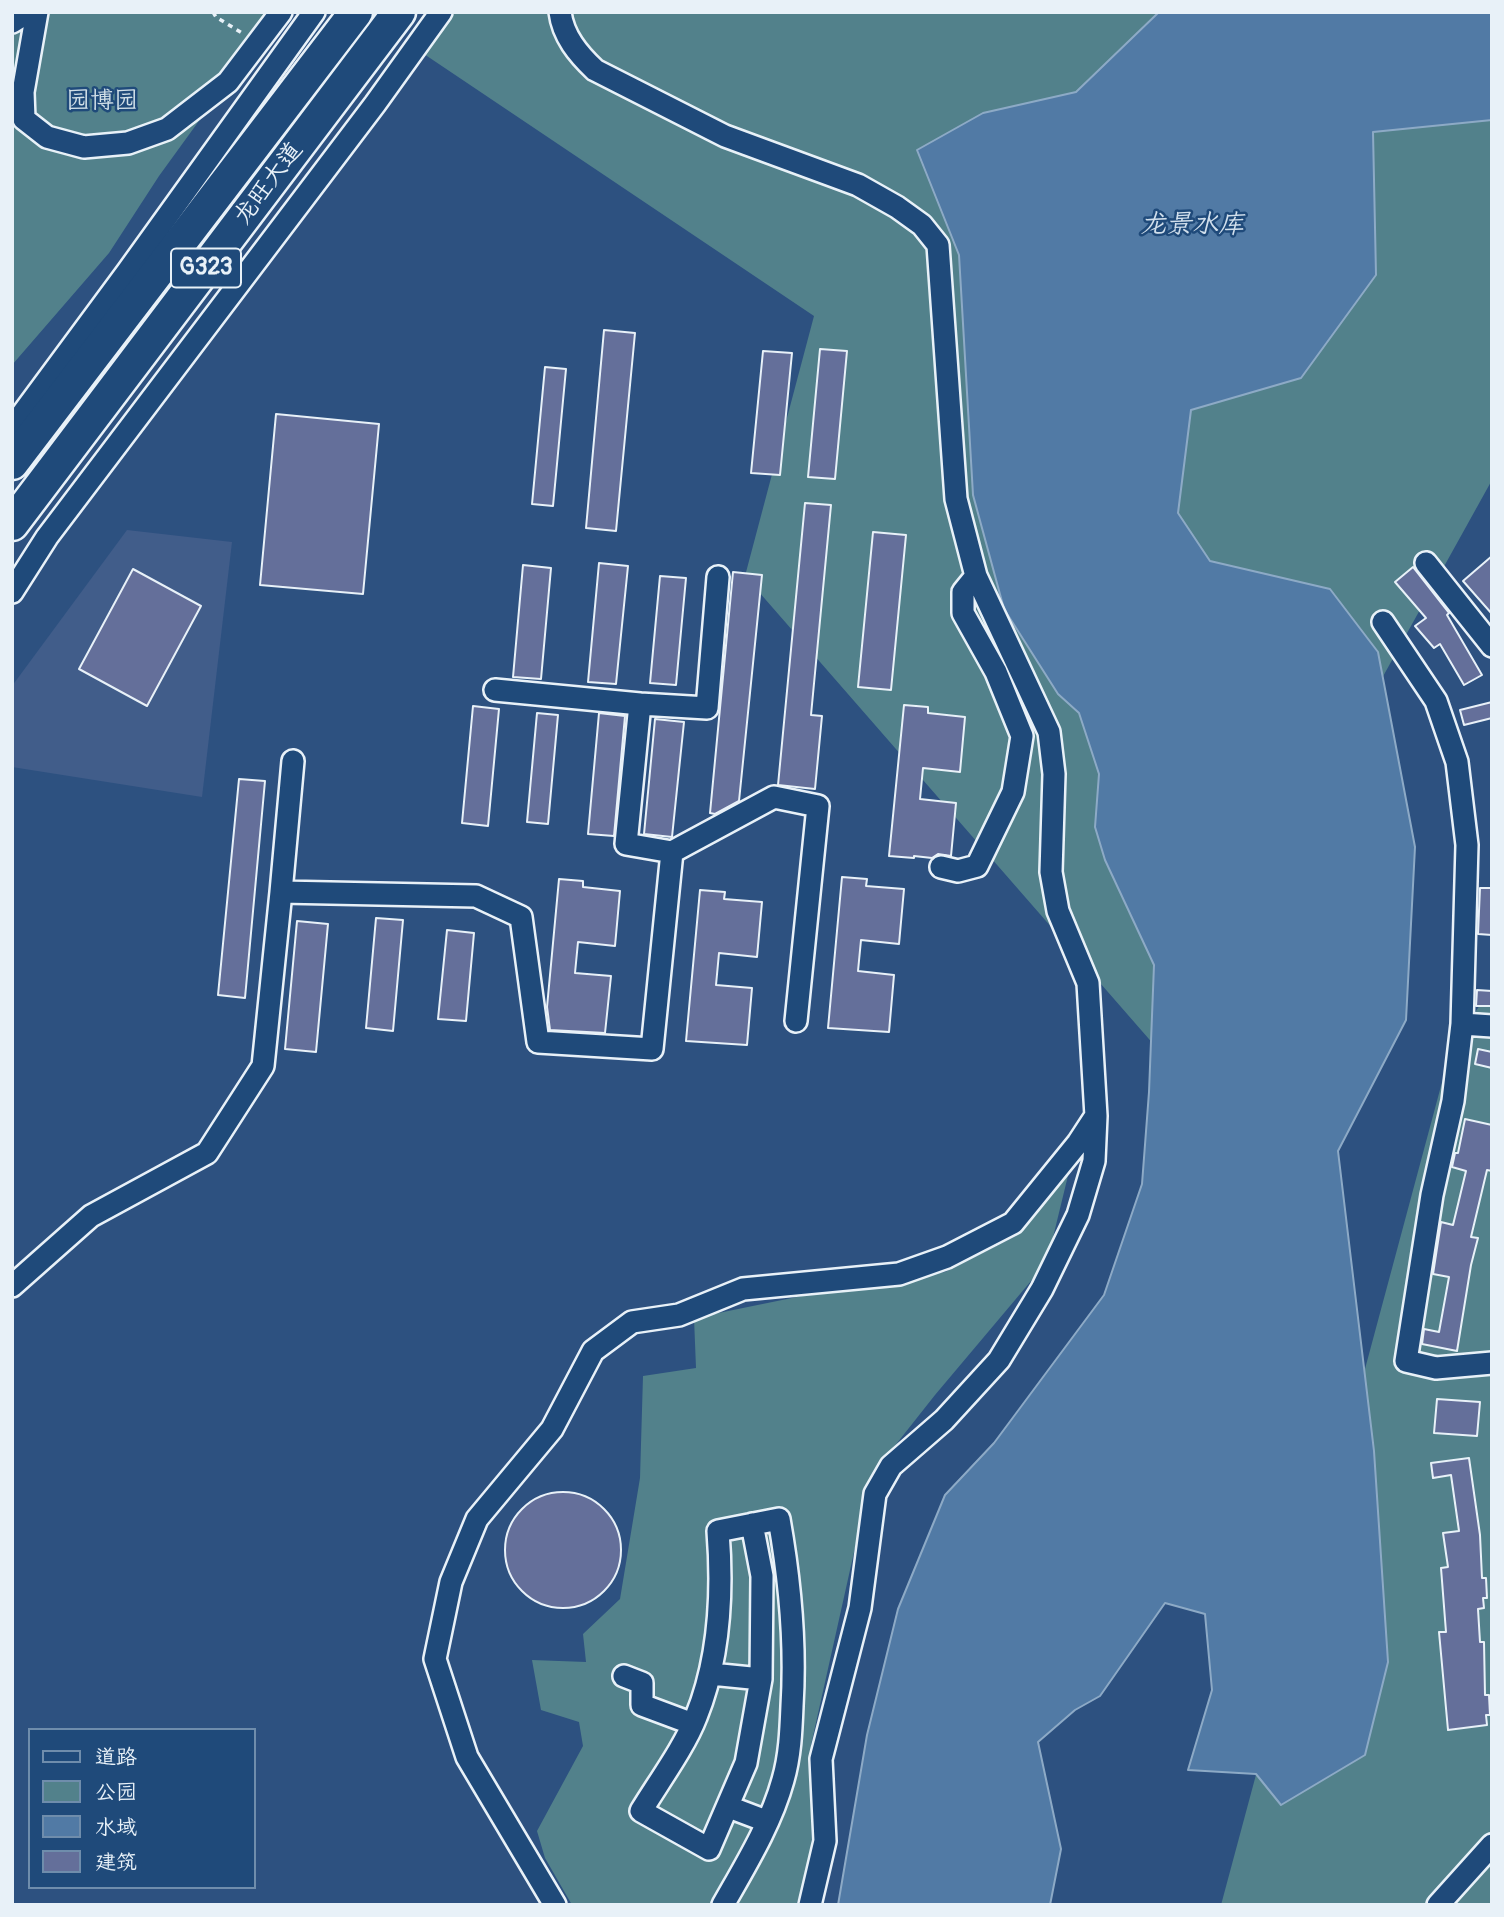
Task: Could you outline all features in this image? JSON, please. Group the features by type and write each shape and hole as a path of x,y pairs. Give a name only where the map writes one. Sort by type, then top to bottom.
{"highway":[{"name":"龙旺大道","path":"12,463 356,12"},
{"name":"龙旺大道","path":"12,524 399,12"},
{"path":"119,323 128,271"}],"street":[{"path":"12,22 28,12"},
{"path":"37,12 23,92 24,119 47,137 85,148 128,143 167,129 228,82 281,12"},
{"path":"12,428 314,12"},
{"path":"12,592 47,537 376,104 442,12"},
{"path":"560,12 564,30 578,54 595,70 725,136 858,185 922,225 938,245 956,499 976,576 1049,733 1054,774 1051,872 1058,911 1088,983 1096,1116 1094,1161 1081,1204 1042,1289 999,1360 944,1420 891,1466 876,1494 860,1608 821,1759 825,1841 810,1905"},
{"path":"1426,563 1492,646"},
{"path":"941,867 958,871 977,866 1013,792 1019,762 1022,736 996,672 963,613 963,592 976,576"},
{"path":"495,690 707,708 718,577"},
{"path":"1383,622 1436,701 1457,762 1467,845 1462,1024 1453,1101 1432,1195 1406,1361 1436,1368 1491,1366"},
{"path":"640,704 626,844 672,852 774,797 818,806 796,1021"},
{"path":"12,1286 91,1216 207,1153 263,1066 293,761"},
{"path":"282,892 476,896 521,917 538,1041 652,1049 672,852"},
{"path":"1462,1024 1492,1026"},
{"path":"555,1905 467,1757 435,1659 451,1582 477,1519 552,1429 593,1351 632,1322 678,1315 743,1289 899,1275 947,1257 1013,1223 1078,1143 1096,1116"},
{"path":"723,1905 753,1852 783,1781 790,1744 794,1671 788,1572 779,1520 752,1524 718,1531 721,1569 716,1654 711,1674 693,1724 641,1811 709,1849 729,1807 746,1763 761,1679 762,1576 752,1524"},
{"path":"762,1576 788,1572"},
{"path":"711,1674 761,1679"},
{"path":"624,1676 642,1683 642,1705 693,1724"},
{"path":"790,1744 824,1748"},
{"path":"729,1807 766,1821"},
{"path":"1438,1905 1492,1845"}],"path":[{"path":"213,12 216,17 258,43"}],"shaded area":[{"path":"127,530 232,542 202,797 12,767 12,686"}],"green space":[{"name":"园博园","path":"12,12 278,12 159,176 109,253 12,365"},
{"path":"453,12 1492,12 1492,480 1169,1062 745,576 814,316 421,52"},
{"path":"1492,988 1492,1905 1221,1905 1452,1045"},
{"path":"1074,1151 1047,1262 871,1476 811,1745 812,1864 796,1905 572,1905 545,1858 537,1831 583,1746 579,1722 541,1710 532,1660 586,1662 583,1634 620,1599 640,1478 643,1376 696,1368 694,1318 831,1290 945,1272 1016,1236"}],"water":[{"name":"龙景水库","path":"1159,12 1492,12 1492,120 1373,132 1376,275 1301,378 1191,410 1178,513 1210,561 1330,589 1378,652 1415,847 1406,1020 1338,1151 1374,1451 1388,1662 1365,1755 1281,1805 1256,1774 1188,1770 1212,1690 1205,1614 1165,1603 1100,1696 1075,1710 1038,1742 1061,1849 1050,1905 838,1905 867,1735 898,1609 945,1495 994,1443 1104,1295 1142,1184 1149,1092 1154,965 1105,860 1095,827 1099,774 1079,713 1058,694 1004,609 973,495 959,255 917,150 983,113 1076,92"}],"building":[{"path":"604,330 635,333 616,531 586,528"},
{"path":"820,349 847,351 835,479 808,477"},
{"path":"763,351 792,353 780,475 751,473"},
{"path":"545,367 566,369 553,506 532,504"},
{"path":"276,414 379,424 363,594 260,585"},
{"path":"805,503 831,505 811,715 822,716 815,789 778,785"},
{"path":"873,532 906,535 891,690 858,687"},
{"path":"1492,556 1492,614 1463,581"},
{"path":"599,563 628,566 616,684 588,682"},
{"path":"523,565 551,568 541,679 513,677"},
{"path":"1413,567 1449,613 1447,615 1482,675 1464,685 1440,644 1434,648 1415,626 1426,618 1395,582"},
{"path":"133,569 201,606 147,706 79,669"},
{"path":"733,572 762,575 739,801 715,814 710,813"},
{"path":"660,576 686,578 676,685 650,683"},
{"path":"1492,702 1492,718 1464,725 1460,710"},
{"path":"904,705 928,707 928,713 965,717 960,772 923,768 920,799 956,803 951,856 889,856"},
{"path":"473,706 499,709 488,826 462,823"},
{"path":"537,713 558,715 548,824 527,822"},
{"path":"599,713 625,716 614,836 588,834"},
{"path":"655,719 684,722 672,837 644,834"},
{"path":"239,779 265,781 245,998 218,995"},
{"path":"842,877 867,879 866,886 904,889 899,944 861,940 858,971 894,975 889,1032 828,1028"},
{"path":"559,879 583,881 583,887 620,891 615,946 578,942 575,973 611,976 605,1033 550,1030 547,1007"},
{"path":"1480,888 1492,888 1492,935 1478,934"},
{"path":"700,890 725,892 724,899 762,902 757,957 719,953 716,985 752,988 747,1045 686,1041"},
{"path":"376,918 403,920 393,1031 366,1028"},
{"path":"297,921 328,924 316,1052 285,1049"},
{"path":"447,930 474,933 466,1021 438,1019"},
{"path":"1477,990 1492,991 1492,1006 1476,1006"},
{"path":"1478,1049 1492,1052 1492,1068 1475,1064"},
{"path":"1465,1119 1492,1125 1492,1171 1487,1170 1471,1237 1478,1238 1457,1351 1422,1344 1424,1329 1439,1332 1449,1277 1433,1274 1441,1222 1453,1225 1466,1171 1452,1167 1455,1153 1458,1153"},
{"path":"1437,1399 1480,1402 1477,1436 1434,1433"},
{"path":"1469,1458 1480,1535 1482,1578 1486,1578 1487,1598 1483,1598 1484,1608 1478,1609 1480,1642 1484,1642 1485,1695 1489,1695 1490,1715 1486,1715 1487,1725 1448,1730 1439,1632 1446,1632 1441,1568 1448,1567 1443,1533 1459,1531 1451,1475 1433,1478 1431,1463"},
{"path":"563,1492 585,1496 604,1509 617,1528 621,1550 617,1572 604,1591 585,1604 563,1608 541,1604 522,1591 509,1572 505,1550 509,1528 522,1509 541,1496"}]}
